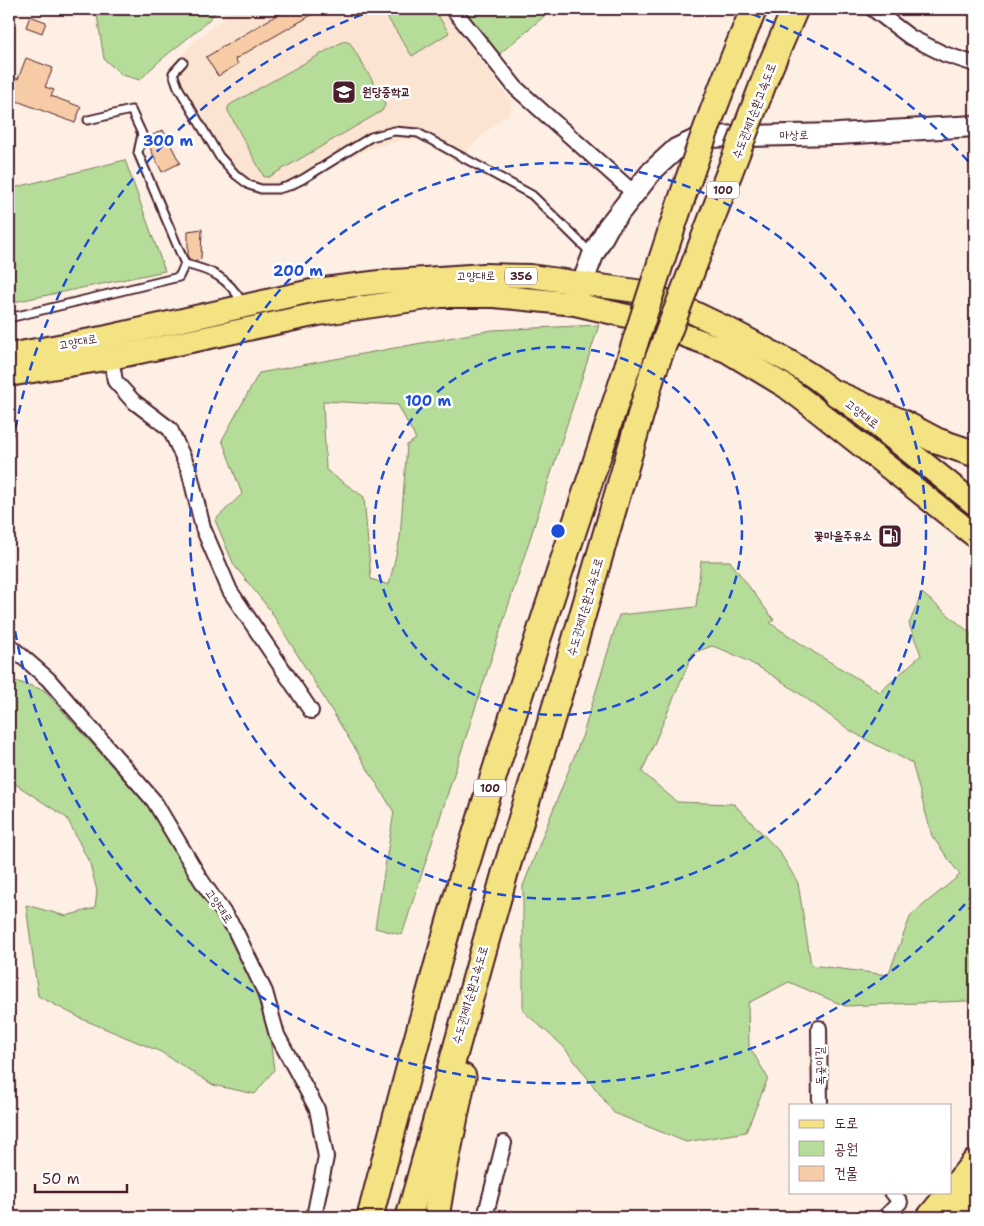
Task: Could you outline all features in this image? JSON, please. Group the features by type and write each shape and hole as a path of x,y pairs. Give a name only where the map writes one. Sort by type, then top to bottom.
{"highway":[{"name":"100","path":"370,1217 416,1039 498,760 690,176 729,66 754,9"},
{"name":"수도권제1순환고속도로","path":"409,1217 504,873 568,665 653,372 767,74 795,9"},
{"path":"837,394 903,423 937,441 975,454"},
{"path":"436,1217 458,1096 489,978 504,873"},
{"path":"953,1202 975,1152"},
{"path":"953,1202 975,1162"}],"main road":[{"name":"고양대로","path":"9,355 107,337 316,290 439,276 530,276 579,293 640,320 727,351 785,386 975,536"},
{"name":"고양대로","path":"9,375 111,358 318,314 441,296 643,292 684,308 790,362 837,394 975,504"}],"street":[{"path":"454,9 516,88 635,194"},
{"path":"873,9 910,37 944,54 975,64"},
{"name":"마상로","path":"579,293 593,255 608,227 652,171 676,149 702,137 838,134 975,126"},
{"name":"고양대로","path":"111,358 115,381 133,400 170,429 189,470 203,528 230,590 311,711"},
{"name":"고양대로","path":"9,645 48,680 154,801 201,880 234,928 265,992 277,1035 317,1108 326,1157 314,1217"},
{"name":"독곶이길","path":"819,1028 820,1104"},
{"path":"485,1217 504,1143"},
{"path":"885,1217 900,1202 894,1194"}],"lane":[{"path":"182,62 173,73 178,88 219,156 236,175 249,185 262,189 278,189 289,186 371,137 394,131 418,133 532,195 593,255"},
{"path":"9,318 179,277 185,264 138,153 142,134 131,110 88,120"},
{"path":"185,264 208,270 220,276 230,284 243,304 248,306"}],"shaded area":[{"name":"원당중학교","path":"230,9 442,9 512,102 510,112 461,156 433,141 403,140 375,147 346,159 293,190 256,193 236,179 178,81 174,63 191,45 223,18"}],"green space":[{"path":"96,9 219,9 140,80 122,75 104,59"},
{"path":"382,9 434,9 449,33 412,56"},
{"path":"461,9 545,9 548,13 497,56"},
{"path":"344,41 350,43 384,100 385,105 382,111 269,177 264,177 228,111 228,107"},
{"path":"125,160 165,271 9,303 9,189"},
{"path":"599,325 402,935 375,928 394,812 270,610 234,565 215,520 242,494 222,440 259,373 492,330","holes":["323,401 398,405 416,439 407,445 400,538 389,585 371,579 364,497 326,470"]},
{"path":"701,561 730,561 774,620 770,623 815,653 880,692 921,655 909,624 922,593 975,637 975,1003 967,1001 845,1006 789,982 748,1003 749,1046 768,1078 746,1132 686,1142 614,1113 563,1046 523,1011 523,886 583,734 619,615 696,607","holes":["712,646 731,653 784,683 851,731 912,763 932,836 960,875 911,915 888,975 811,965 798,883 779,851 734,804 677,802 642,772 693,653"]},
{"path":"9,679 44,690 151,810 252,970 270,1038 274,1070 255,1094 213,1085 161,1052 82,1019 38,996 26,905 66,916 95,908 97,891 90,864 67,818 9,780"}],"building":[{"path":"280,9 322,9 235,59 238,64 218,76 206,57 282,12"},
{"path":"30,16 46,22 42,33 26,27"},
{"path":"26,58 53,68 45,87 54,90 51,96 81,107 75,123 9,98 9,76 18,79"},
{"path":"163,130 180,163 162,172 146,140"},
{"path":"202,229 201,258 198,261 190,260 188,257 188,231"}],"place":[{"name":"원당중학교","path":"344,92"},
{"name":"꽃마을주유소","path":"890,536"}]}
